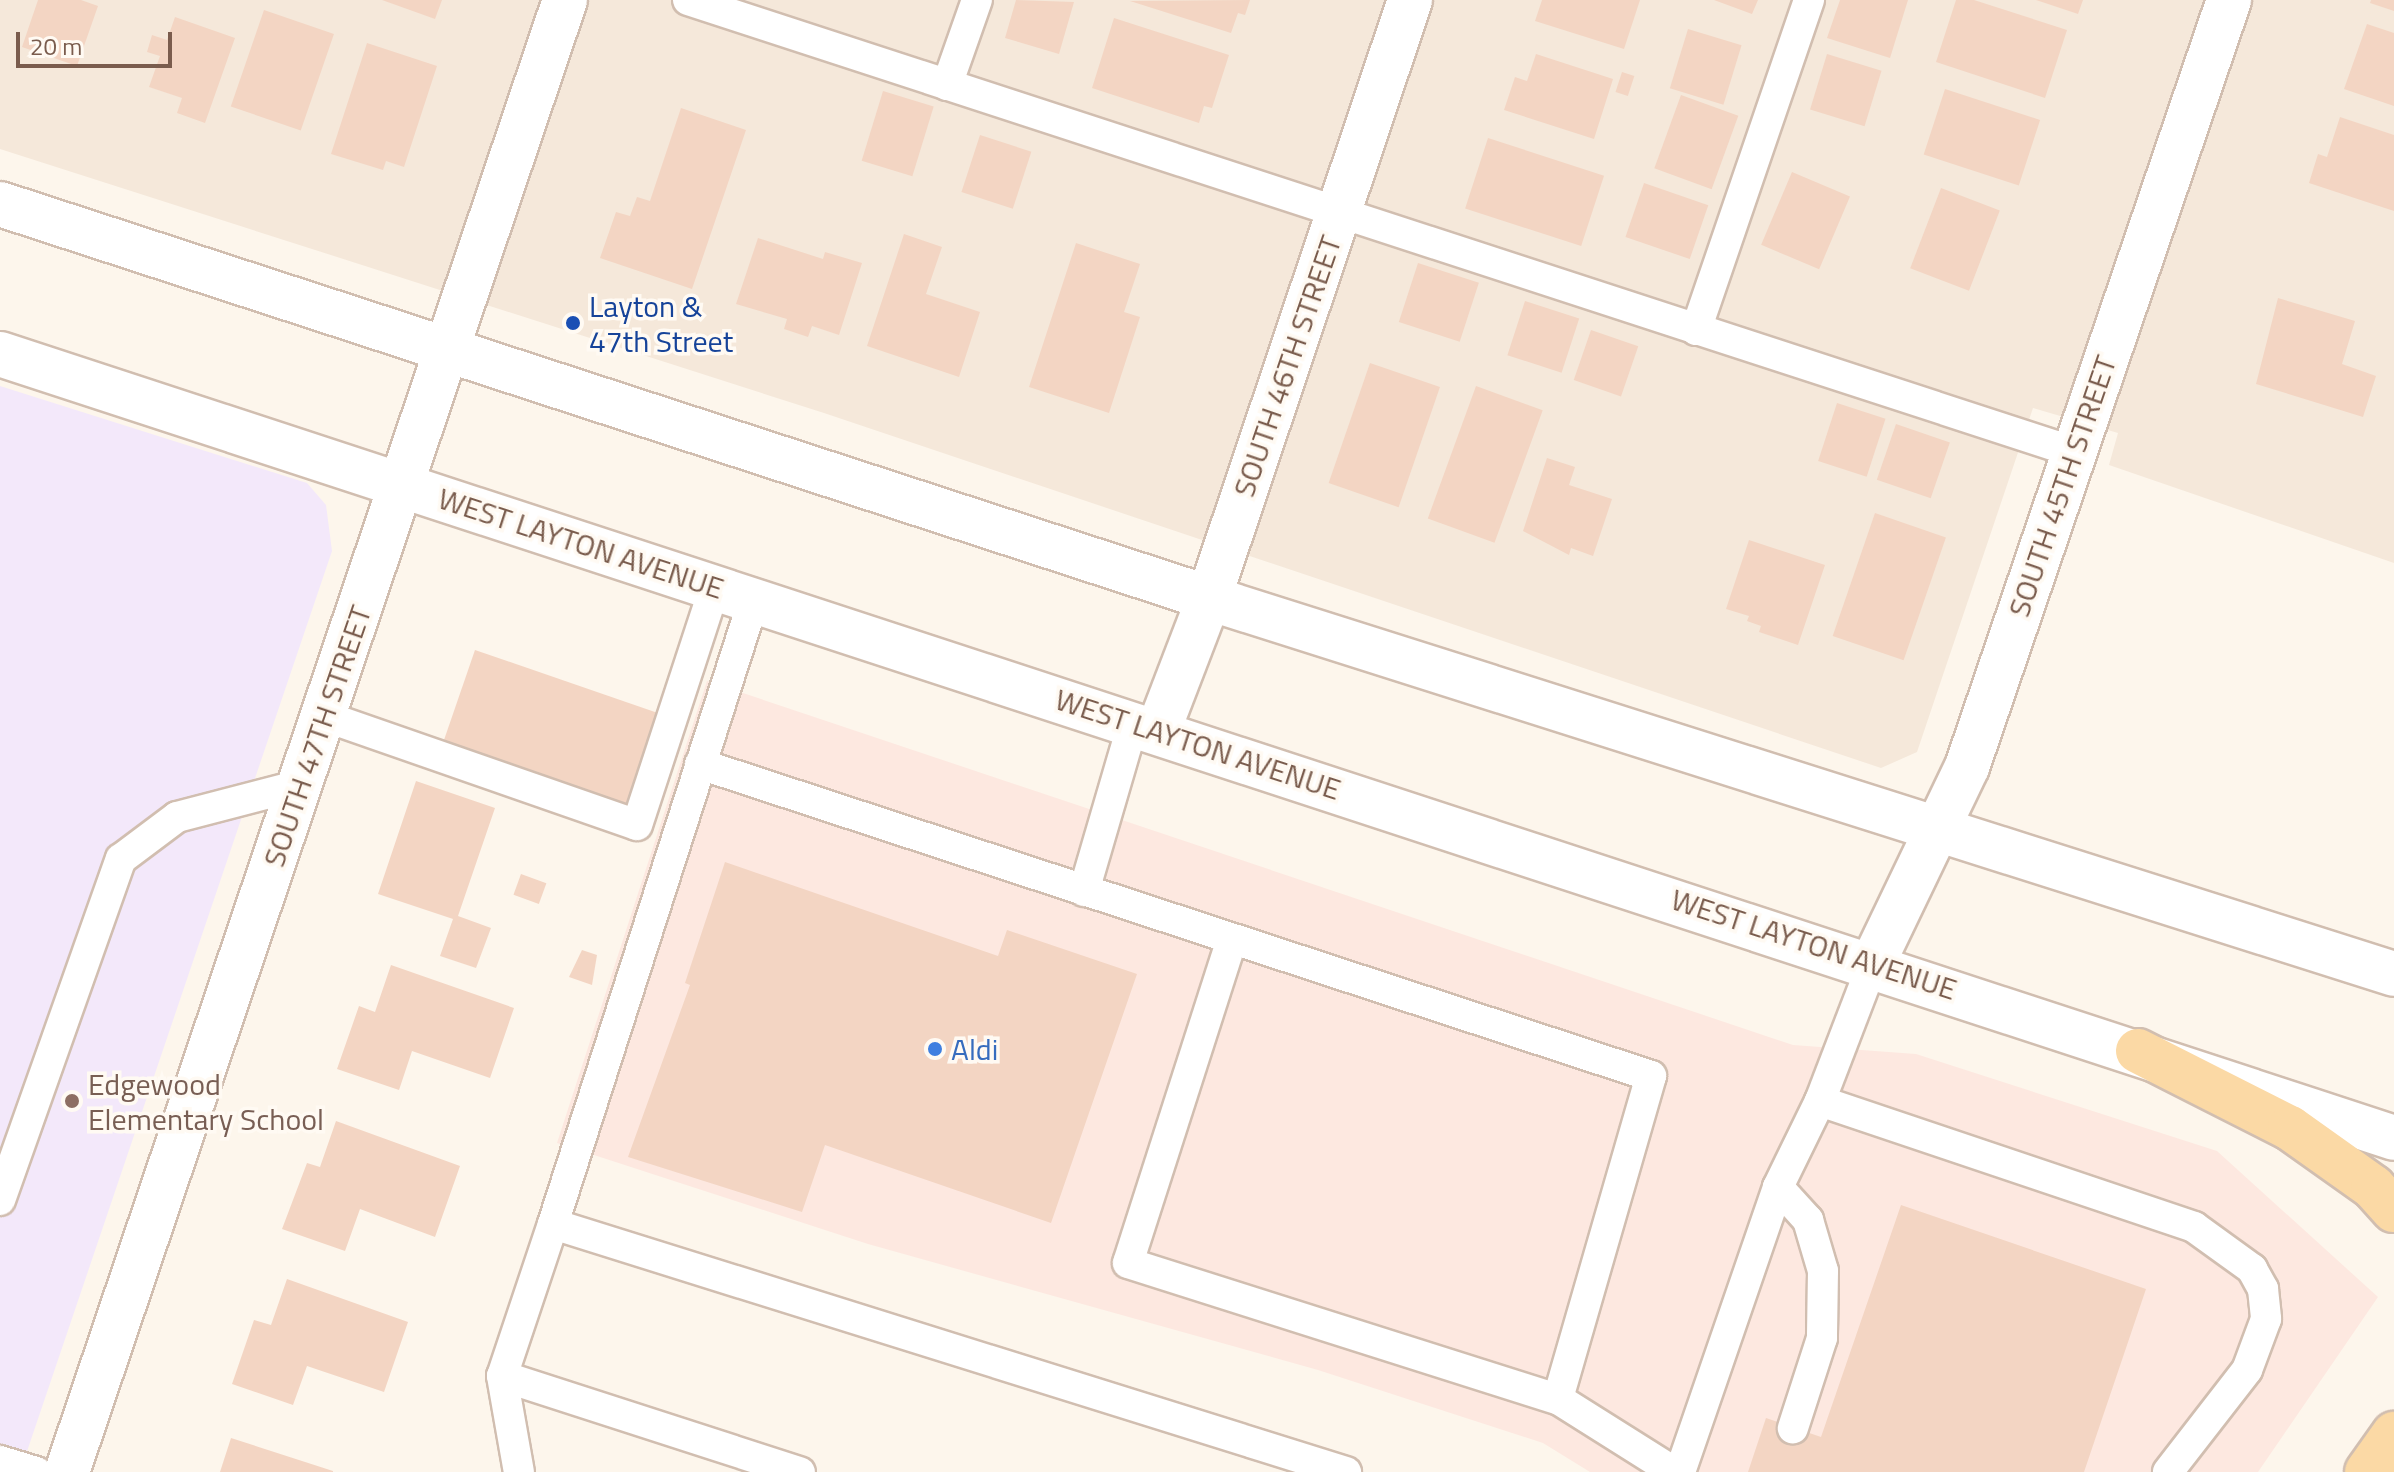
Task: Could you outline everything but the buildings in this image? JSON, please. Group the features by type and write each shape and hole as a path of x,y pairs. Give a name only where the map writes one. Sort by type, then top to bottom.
{"main road":[{"name":"SOUTH 47TH STREET","path":"67,1472 565,0"},
{"name":"SOUTH 46TH STREET","path":"1146,727 1209,598 1410,0"},
{"name":"SOUTH 45TH STREET","path":"1873,963 1940,829 1967,767 2229,0"},
{"path":"0,204 1209,598 2394,974"},
{"name":"WEST LAYTON AVENUE","path":"0,354 1873,963 2394,1138"},
{"path":"2138,1051 2290,1128 2373,1187 2394,1210"},
{"path":"2367,1472 2394,1434"}],"lane":[{"path":"688,0 2074,452"},
{"path":"947,85 977,0"},
{"path":"1696,330 1809,0"},
{"path":"324,716 637,825 734,593"},
{"path":"519,1472 502,1376 700,764 734,593"},
{"path":"1084,891 1146,727"},
{"path":"700,764 1651,1076 1558,1399"},
{"path":"0,1200 121,859 177,817 300,785"},
{"path":"1232,939 1128,1263 1558,1399 1677,1472 1778,1187 1820,1101 1873,963"},
{"path":"1820,1101 2194,1227 2252,1269 2263,1289 2266,1319 2247,1370 2168,1472"},
{"path":"1778,1187 1808,1220 1823,1271 1822,1338 1793,1428"},
{"path":"553,1224 1346,1472"},
{"path":"502,1376 800,1472"},
{"path":"0,1461 36,1472"}],"shaded area":[{"path":"0,0 2394,0 2394,563 2109,465 2118,433 2033,408 1917,752 1881,768 824,413 0,149"},
{"name":"Edgewood Elementary School","path":"0,386 307,483 326,505 332,551 20,1472 0,1472"},
{"path":"707,681 1793,1045 1916,1054 2217,1151 2378,1297 2258,1472 1590,1472 1543,1443 1318,1370 868,1244 557,1143"}],"place":[{"name":"Layton & 47th Street","path":"573,323"},
{"name":"Aldi","path":"935,1049"},
{"name":"Edgewood Elementary School","path":"72,1101"}]}
